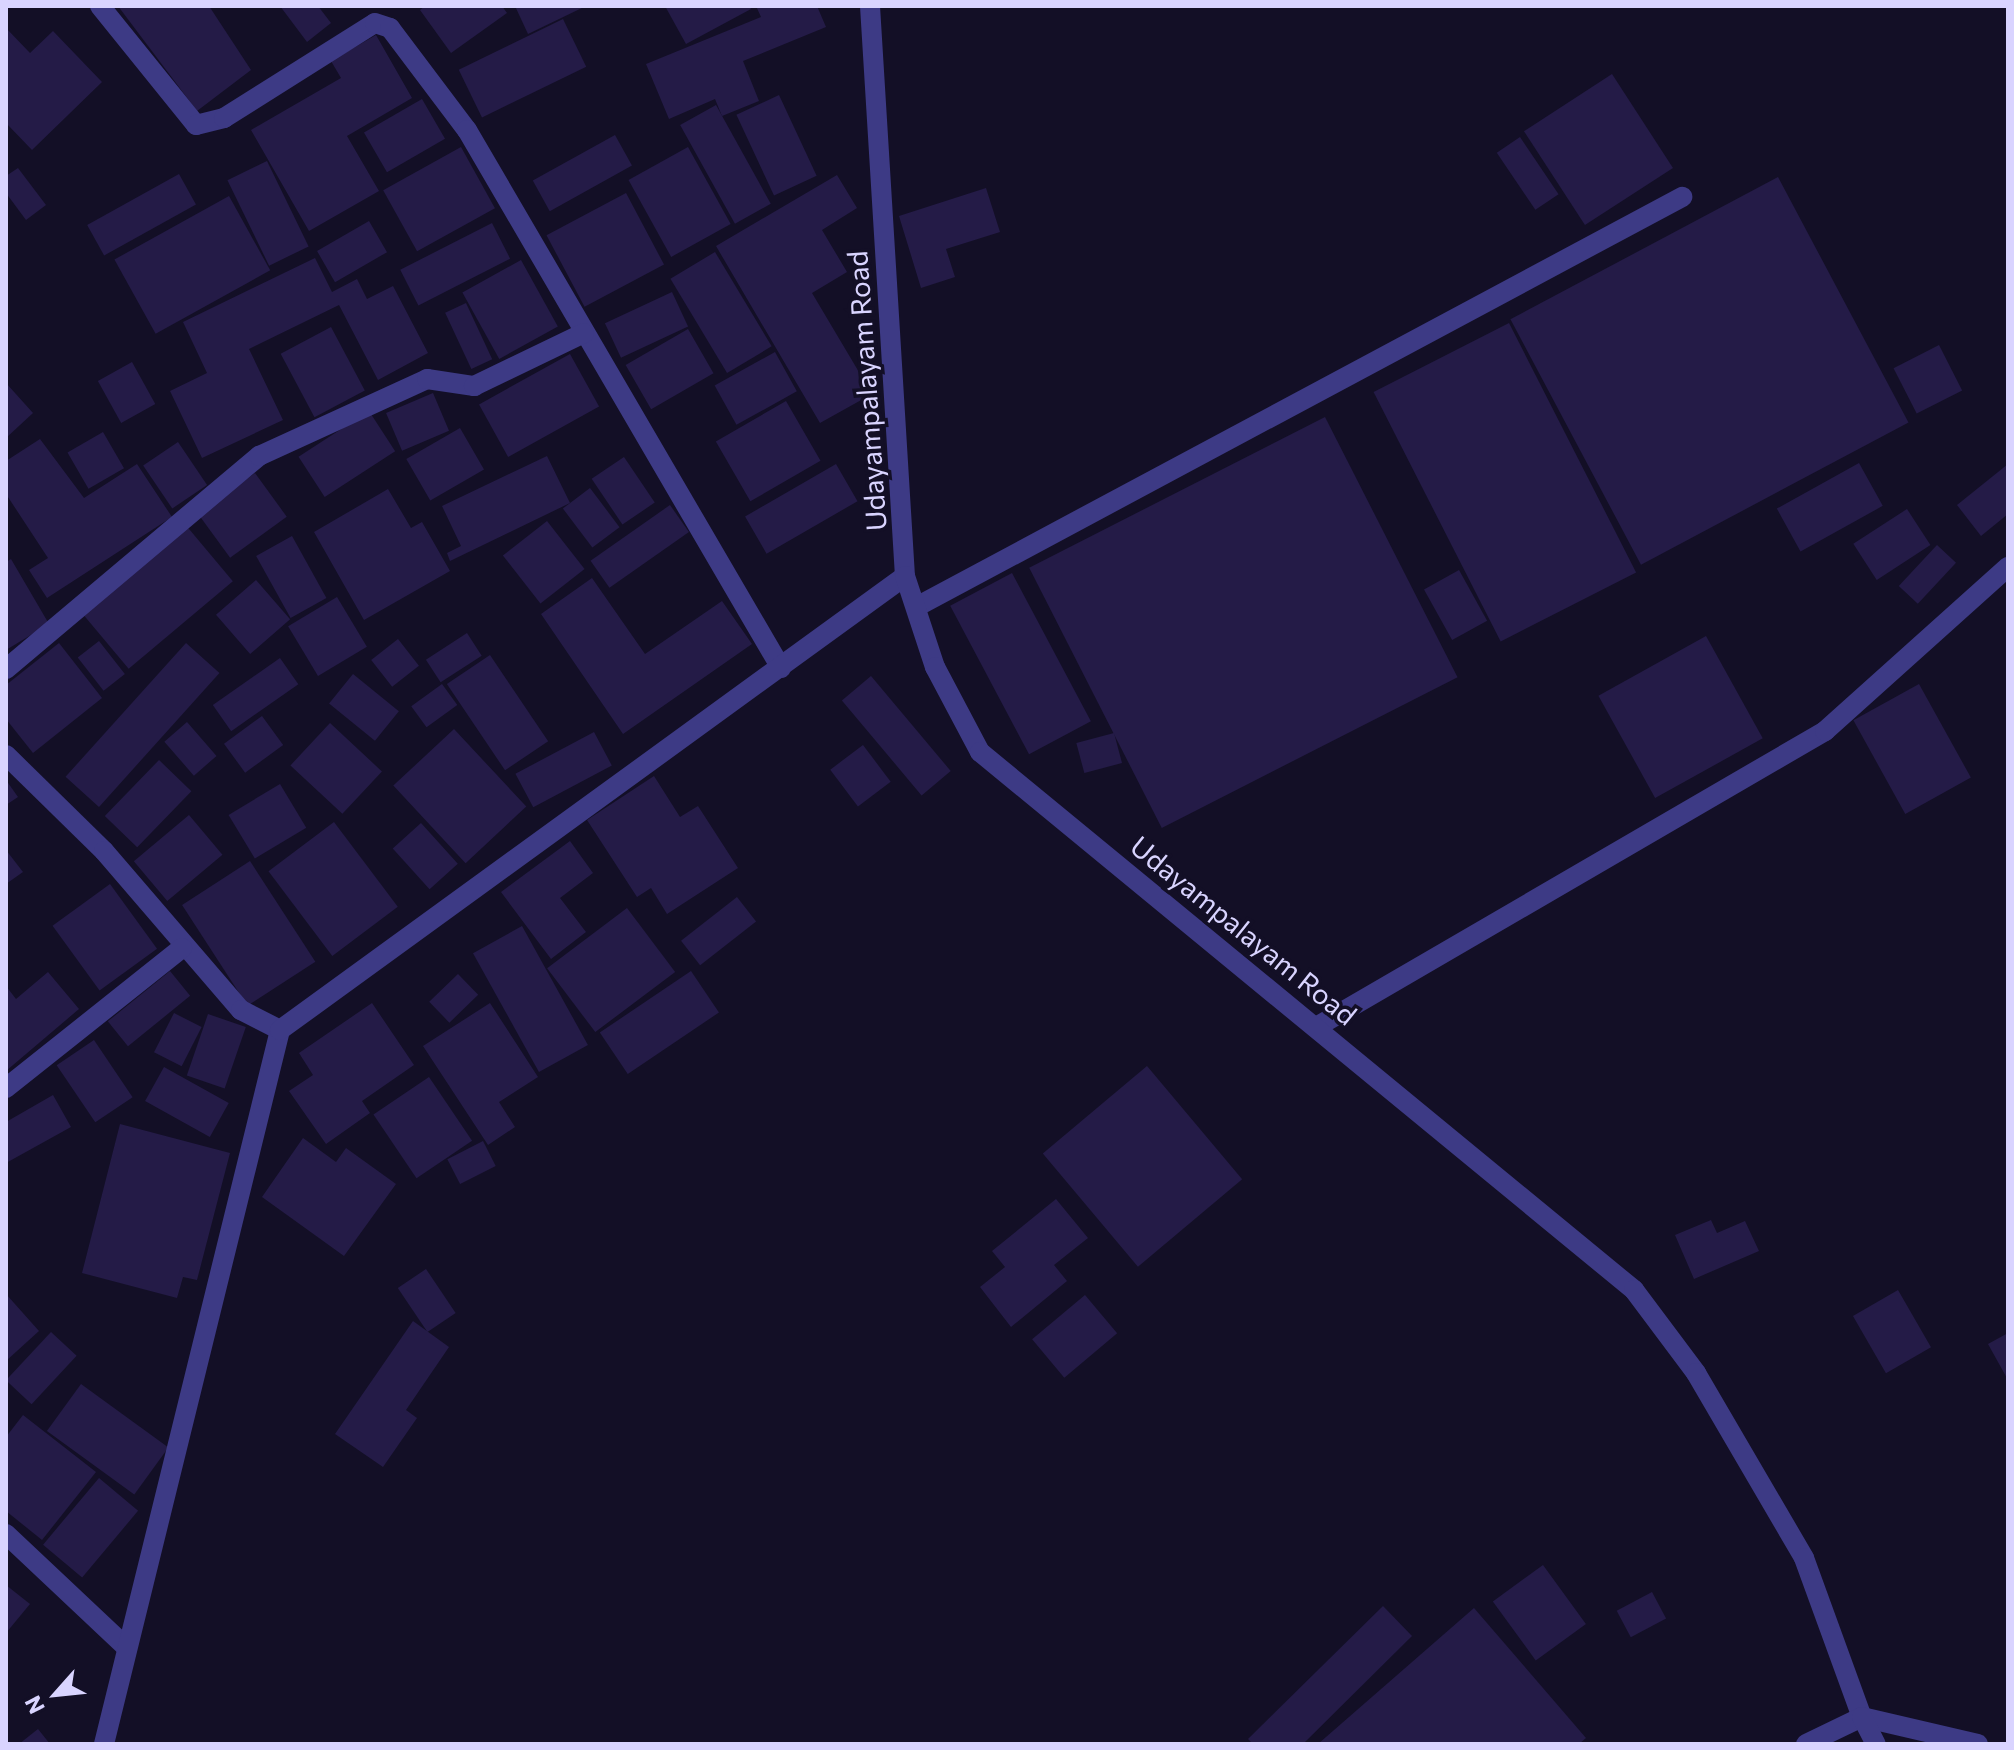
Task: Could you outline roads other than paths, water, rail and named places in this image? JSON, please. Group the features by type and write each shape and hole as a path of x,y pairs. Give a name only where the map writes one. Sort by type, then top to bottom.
{"street":[{"path":"100,6 196,125 224,118 375,23 390,28 467,130 781,668"},
{"name":"Udayampalayam Road","path":"870,6 905,576 918,606 935,667 980,752 1318,1026 1634,1290 1696,1373 1804,1558 1862,1717 1876,1744"},
{"path":"918,606 1682,197"},
{"path":"6,669 259,456 427,379 474,386 584,333"},
{"path":"1318,1026 1825,731 2008,567"},
{"path":"104,1744 280,1030 905,576"},
{"path":"6,755 104,851 182,948 241,1010 280,1030"},
{"path":"6,1088 182,948"},
{"path":"6,1534 127,1648"},
{"path":"1806,1744 1862,1717 1978,1744"}]}
